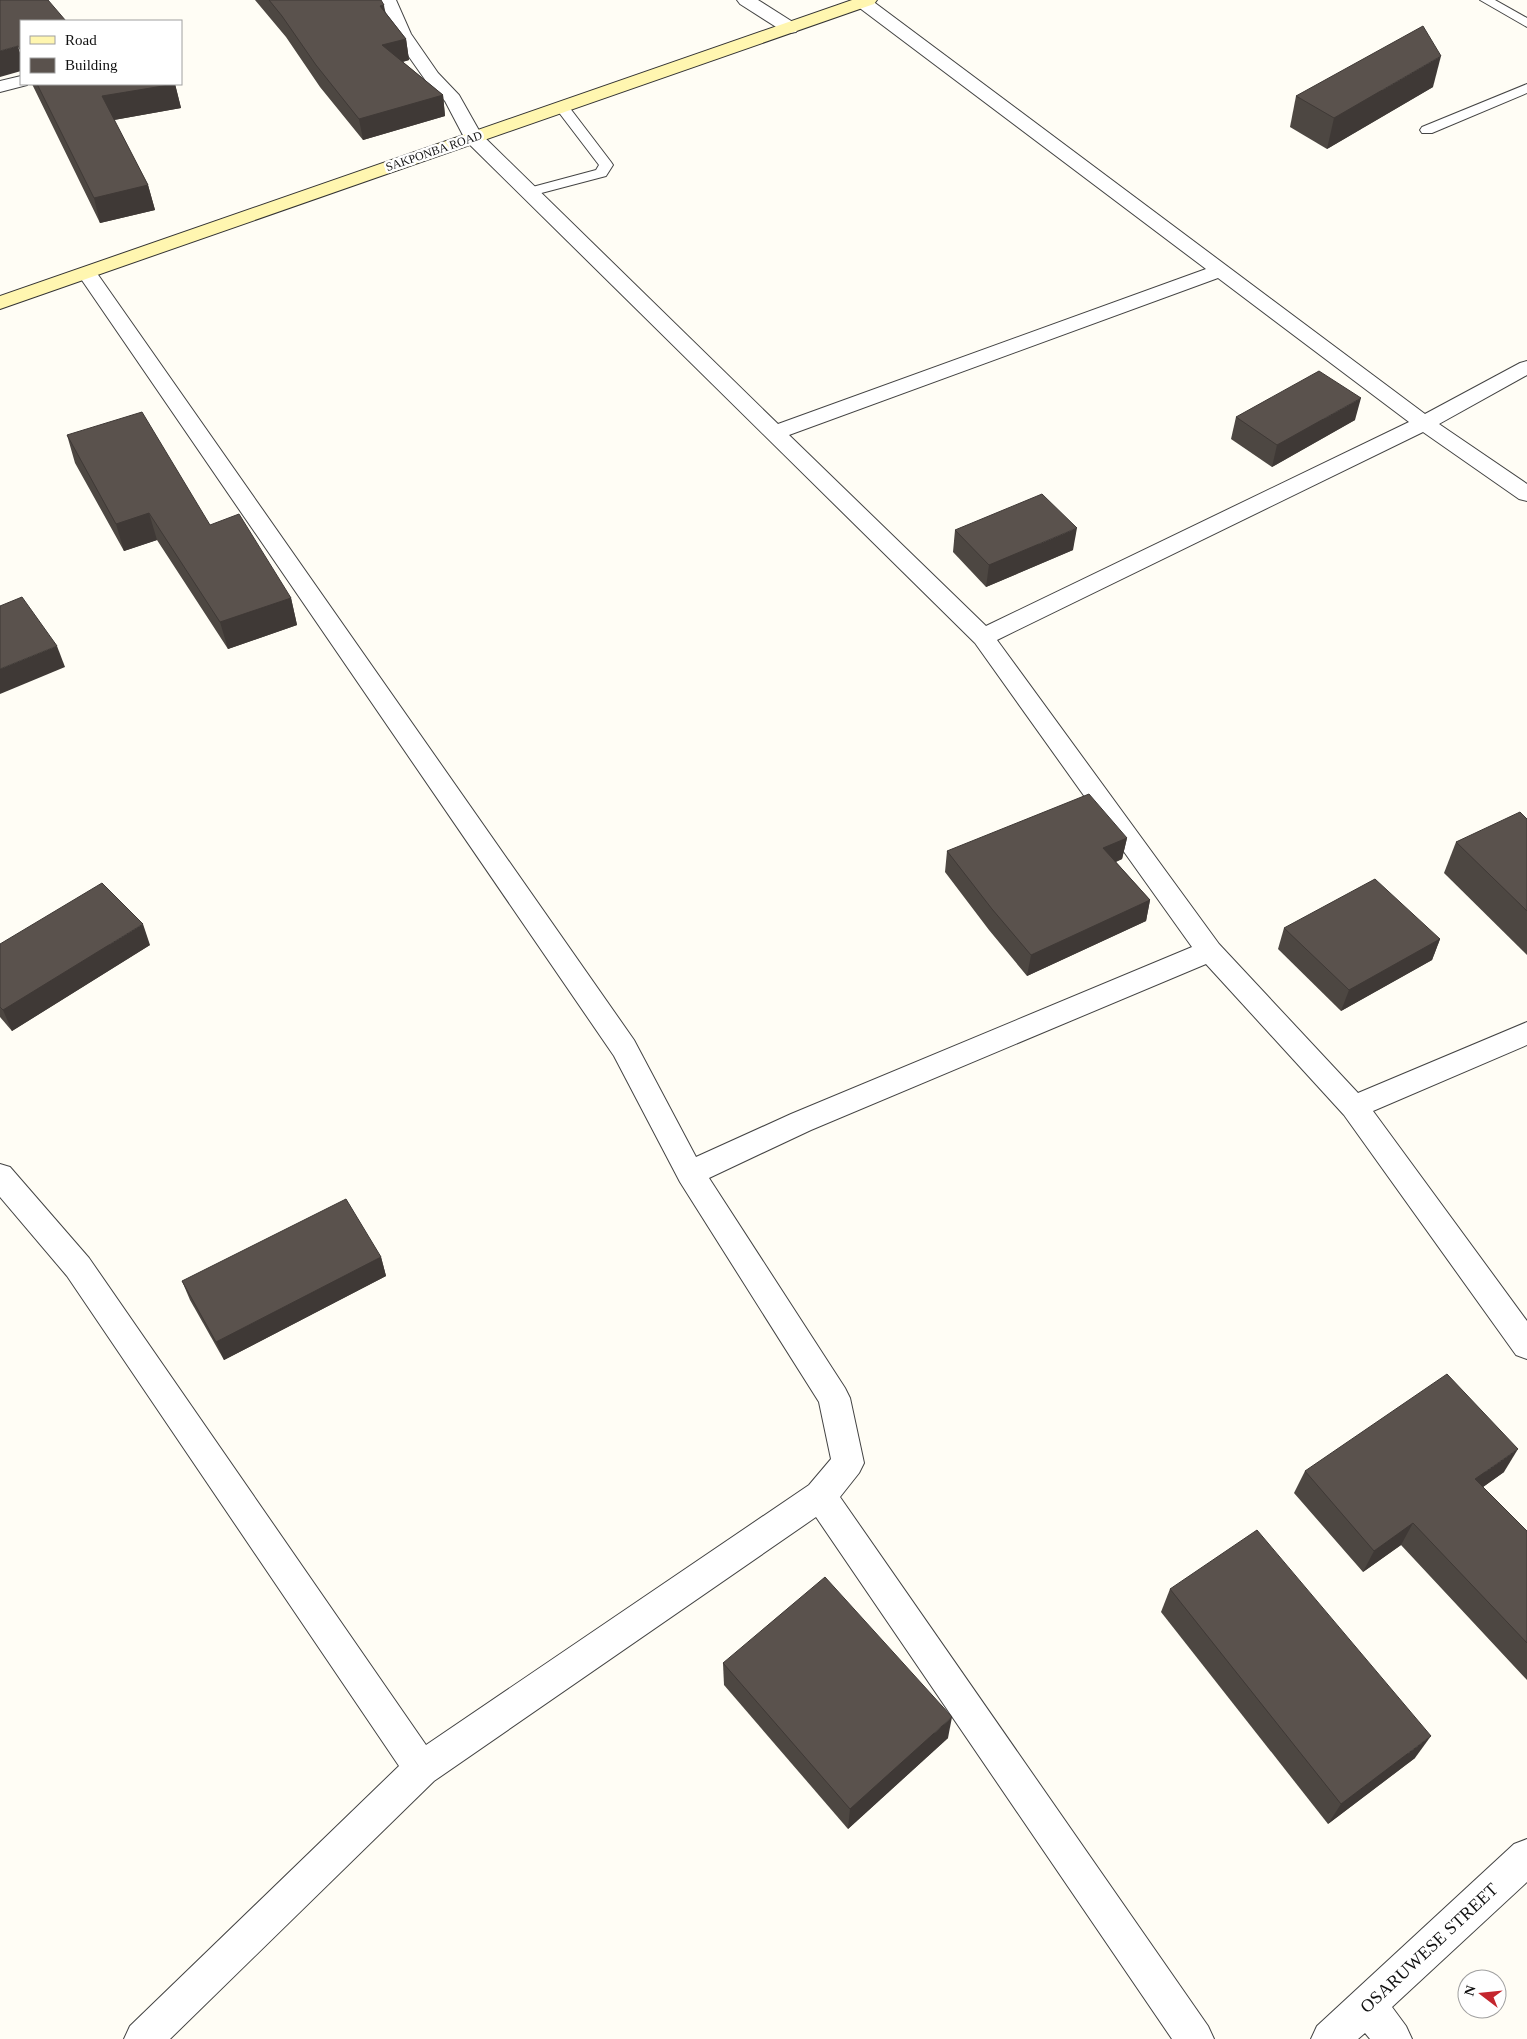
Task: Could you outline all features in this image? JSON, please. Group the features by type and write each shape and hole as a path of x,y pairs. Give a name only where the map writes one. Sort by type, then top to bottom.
{"main road":[{"name":"SAKPONBA ROAD","path":"0,303 866,1"}],"street":[{"path":"387,0 402,34 432,77 453,99 473,137 983,637 1210,951 1354,1107 1527,1345"},
{"path":"746,0 790,28"},
{"path":"866,1 1220,271 1424,423 1527,494"},
{"path":"0,87 20,81"},
{"path":"774,433 1220,271"},
{"path":"87,273 624,1048 690,1173 834,1398 848,1463 820,1496 422,1768 143,2039"},
{"path":"983,637 1424,423 1527,367"},
{"path":"690,1173 801,1122 1210,951"},
{"path":"1354,1107 1527,1032"},
{"path":"0,1176 78,1267 422,1768"},
{"path":"820,1496 1195,2039"},
{"name":"OSARUWESE STREET","path":"1330,2039 1368,2006 1527,1857"},
{"path":"1368,2006 1392,2039"}],"lane":[{"path":"1486,0 1527,23"},
{"path":"1427,130 1527,88"},
{"path":"530,192 601,173 605,169 606,165 561,106"}],"building":[{"path":"0,0 48,0 65,20 20,20 20,49 18,46 0,51"},
{"path":"269,0 381,0 384,5 380,6 406,39 382,45 443,95 359,119 316,65"},
{"path":"1423,26 1441,56 1334,118 1296,96"},
{"path":"38,85 169,85 102,96 148,185 94,198"},
{"path":"1319,371 1361,398 1277,445 1236,417"},
{"path":"142,412 210,525 239,514 291,598 220,622 149,513 116,524 67,435"},
{"path":"1042,494 1077,528 989,565 955,530"},
{"path":"22,597 57,646 0,669 0,606"},
{"path":"1089,794 1127,838 1103,848 1150,900 1031,955 947,851"},
{"path":"1520,812 1527,819 1527,911 1456,842"},
{"path":"1375,879 1440,939 1349,990 1284,928"},
{"path":"102,883 143,924 3,1010 0,1007 0,944"},
{"path":"346,1199 381,1257 216,1342 182,1281"},
{"path":"1447,1374 1518,1449 1475,1479 1527,1531 1527,1643 1413,1523 1374,1551 1305,1471"},
{"path":"1257,1530 1431,1736 1341,1804 1170,1589"},
{"path":"825,1577 952,1717 850,1809 723,1663"}]}
